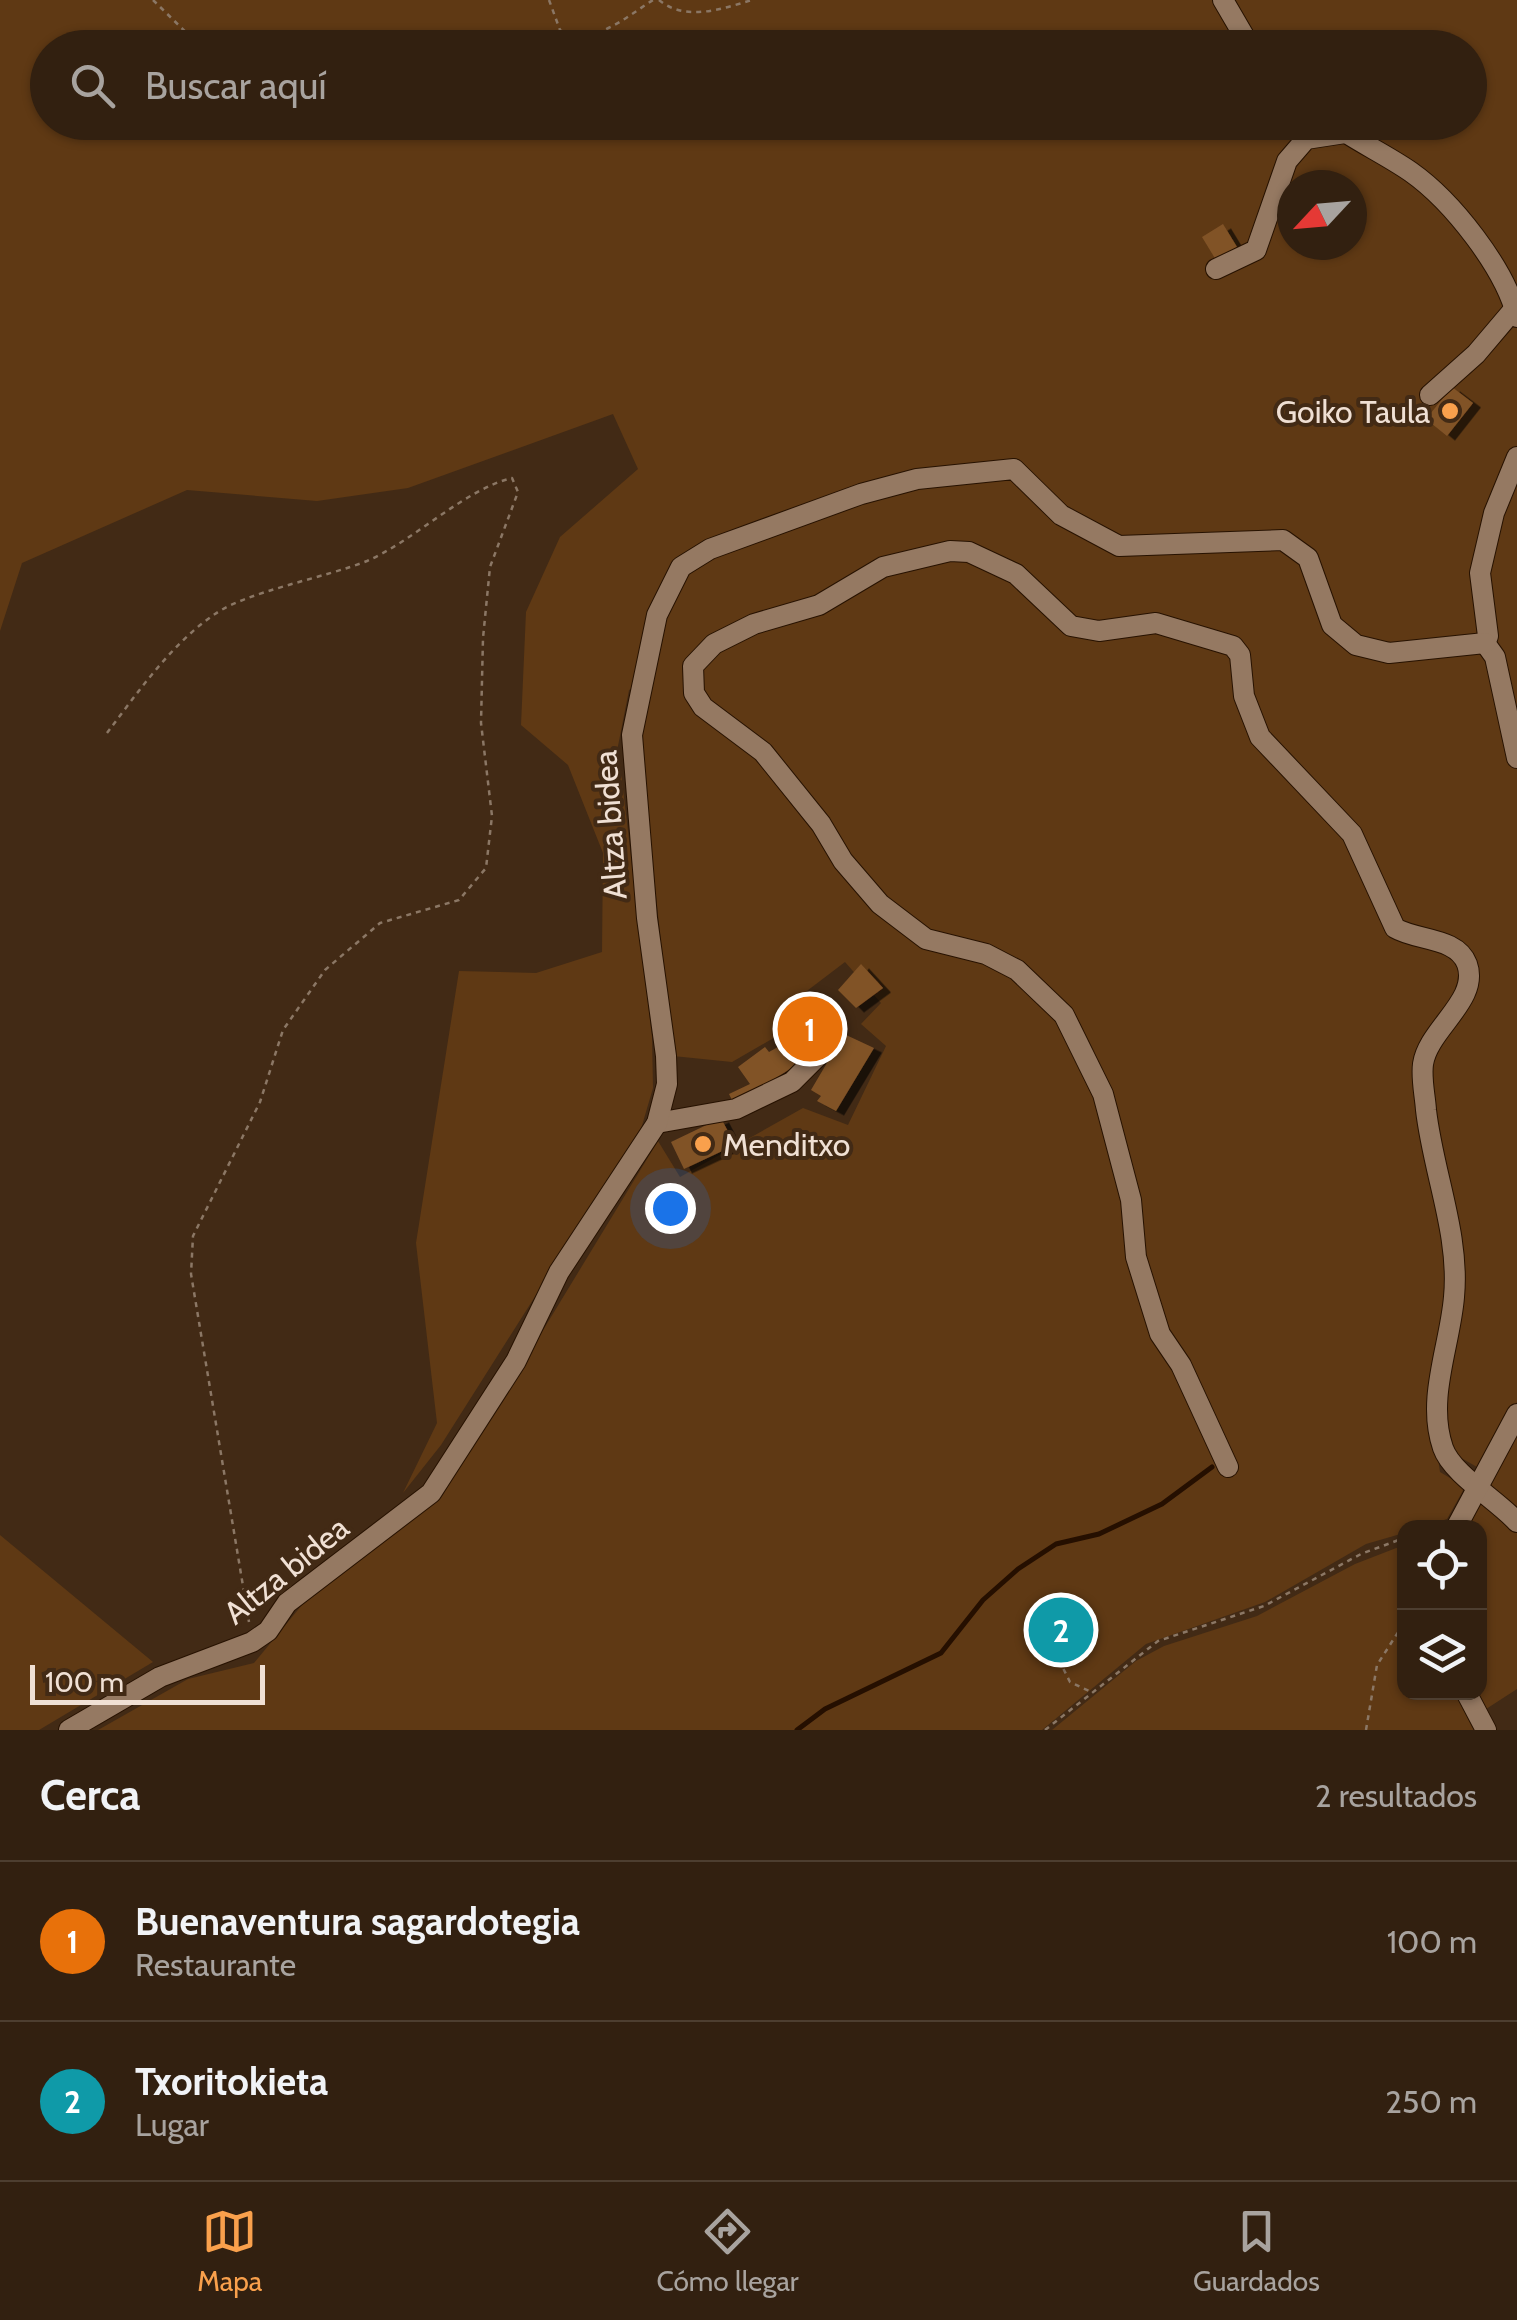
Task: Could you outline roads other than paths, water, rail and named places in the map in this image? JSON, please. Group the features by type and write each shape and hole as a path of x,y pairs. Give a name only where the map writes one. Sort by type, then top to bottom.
{"street":[{"path":"1223,0 1241,30"},
{"path":"1216,269 1256,250 1286,161 1306,140"},
{"path":"1357,140 1411,172 1446,203 1505,282 1516,312 1430,395"},
{"path":"1517,457 1494,512 1480,572 1488,636 1484,643 1495,657 1517,758"},
{"name":"Altza bidea","path":"69,1730 160,1676 252,1642 268,1631 302,1591 346,1554 394,1526 432,1493 516,1361 559,1272 656,1122 667,1084 666,1056 647,918 632,734 658,615 681,567 710,549 861,494 917,479 1014,469 1061,515 1119,546 1283,540 1308,558 1332,626 1356,646 1388,653 1484,643"},
{"path":"1228,1468 1186,1375 1160,1334 1136,1257 1131,1200 1103,1094 1064,1015 1017,970 986,954 926,939 880,904 843,862 821,824 763,752 704,707 694,693 693,666 714,644 781,614 819,605 884,566 950,551 969,552 1016,574 1071,626 1099,631 1156,623 1233,646 1240,656 1244,696 1260,737 1352,834 1396,928 1454,948 1465,958 1470,972 1468,988 1435,1031 1422,1069 1435,1173 1450,1230 1455,1295 1436,1410 1439,1433 1454,1467 1517,1522"},
{"path":"656,1122 736,1110 792,1082 817,1057"},
{"path":"1460,1520 1517,1414"},
{"path":"1470,1700 1486,1730"}],"waterway":[{"path":"797,1730 825,1709 941,1653 983,1600 1018,1569 1056,1544 1099,1534 1162,1504 1212,1467"}],"place":[{"name":"Goiko Taula","path":"1450,411"},
{"name":"Buenaventura sagardotegia","path":"810,1029"},
{"name":"Menditxo","path":"703,1144"},
{"name":"Txoritokieta","path":"1061,1630"}]}
